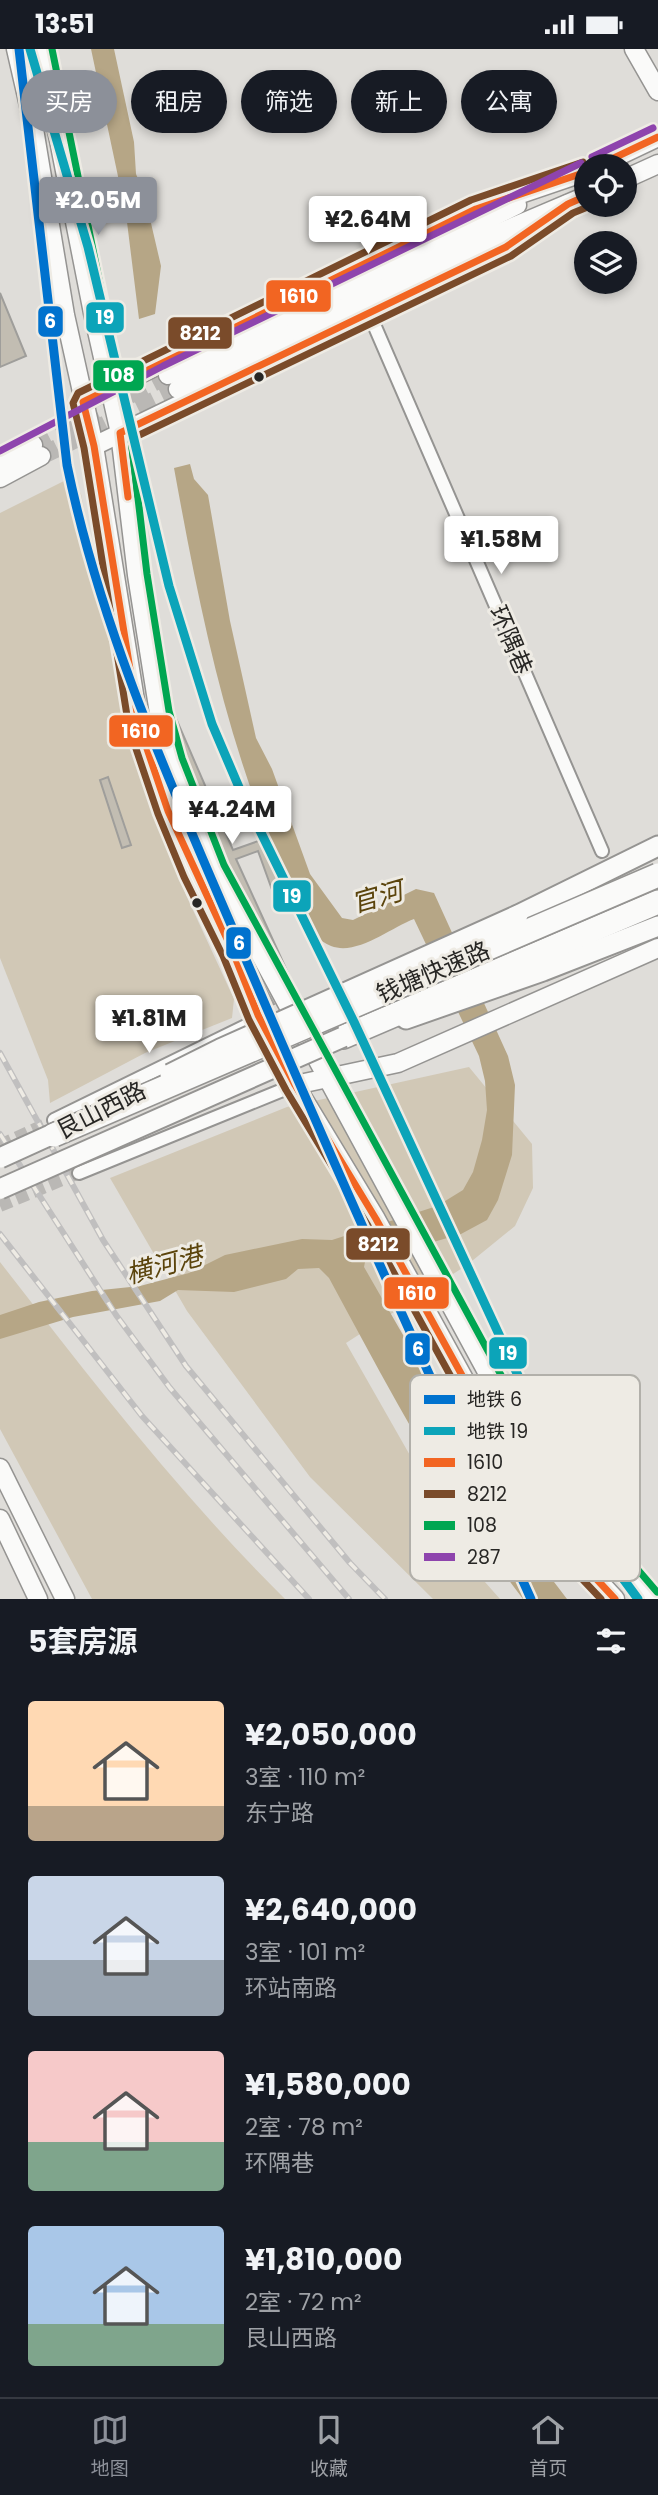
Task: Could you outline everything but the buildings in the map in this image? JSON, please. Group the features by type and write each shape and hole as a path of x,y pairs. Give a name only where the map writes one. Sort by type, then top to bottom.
{"highway":[{"path":"545,925 658,866"},
{"name":"钱塘快速路","path":"54,1128 545,925 658,875"},
{"name":"钱塘快速路","path":"343,1037 658,904"}],"main road":[{"path":"16,49 33,123 65,315 94,446 139,725 178,836 233,952 260,1019 295,1085 376,1219 395,1258 462,1375"},
{"path":"41,49 120,433 140,597 159,713 172,761 214,869 490,1375"},
{"path":"634,49 658,91"},
{"path":"622,154 658,137"},
{"path":"637,174 658,164"},
{"path":"83,402 476,209 574,176"},
{"path":"574,178 173,382 494,235 574,201"},
{"path":"94,446 506,247 568,204"},
{"path":"0,463 37,451 0,478"},
{"name":"艮山西路","path":"0,1158 54,1128 220,1049 518,915 658,846"},
{"name":"艮山西路","path":"0,1189 343,1037 440,1009 658,926"},
{"name":"艮山西路","path":"295,1085 398,1063 658,948"},
{"path":"260,1019 288,1006"},
{"path":"0,1468 65,1599"},
{"path":"0,1519 38,1599"},
{"path":"598,1581 615,1599"},
{"path":"634,1581 649,1599"}],"street":[{"name":"环隅巷","path":"369,313 602,851"},
{"name":"艮山西路","path":"54,1128 260,1019"},
{"name":"艮山西路","path":"79,1173 295,1085"}],"shaded area":[{"path":"91,49 114,49 134,142 136,174 144,193 161,266 155,314 139,319 126,214 109,133 117,133 117,70 95,70"},
{"path":"190,464 194,479 208,495 230,621 256,738 272,769 310,874 342,918 353,920 416,889 434,893 508,1056 515,1085 512,1155 498,1200 487,1220 461,1234 365,1262 364,1267 426,1375 410,1375 410,1425 329,1278 319,1268 298,1269 286,1279 234,1292 178,1290 160,1301 73,1317 0,1339 0,1315 39,1302 92,1291 140,1286 189,1273 225,1255 302,1239 332,1240 437,1206 463,1190 473,1172 482,1140 487,1110 485,1081 479,1056 414,919 373,940 341,948 331,946 316,936 301,911 249,785 218,681 174,468"},
{"path":"72,477 81,494 132,740 186,895 234,999 232,1018 145,1053 50,1103 48,1080 0,958 0,513"},
{"path":"469,1067 532,1144 533,1188 515,1226 467,1265 346,1343 410,1455 410,1576 310,1477 187,1311 110,1178 287,1107"},
{"path":"0,1262 172,1477 285,1599 92,1599 0,1429"},
{"path":"415,1581 484,1581 500,1599 433,1599"},
{"path":"510,1581 553,1581 567,1599 523,1599"}],"tunnel":[{"path":"33,445 168,375"},
{"path":"41,456 178,389"},
{"path":"0,1145 54,1120"},
{"path":"0,1206 79,1173"}],"railway":[{"path":"0,1053 103,1240 186,1366 350,1563 385,1599"},
{"path":"0,1134 116,1315 170,1388 349,1599"},
{"path":"0,1234 142,1416 309,1599"}],"metro line":[{"name":"6","path":"19,49 67,465 98,586 139,704 186,819 429,1375"},
{"name":"19","path":"30,49 88,247 169,586 212,724 241,792 354,1022 518,1375"},
{"name":"6","path":"523,1581 531,1599"},
{"name":"19","path":"625,1581 638,1599"}],"transit line":[{"name":"108","path":"52,49 130,431 147,574 169,711 182,758 224,865 501,1375"},
{"name":"287","path":"598,154 653,128"},
{"name":"1610","path":"622,154 658,137"},
{"name":"8212","path":"450,1375 367,1224 286,1090 249,1020 158,814 129,728 84,448 73,403 78,393 471,200 574,165"},
{"name":"287","path":"0,451 163,366 574,166"},
{"name":"1610","path":"462,1375 376,1219 295,1085 258,1015 233,952 168,811 139,725 94,446 83,402 476,209 574,176"},
{"name":"1610","path":"128,497 120,433 506,247 574,201"},
{"name":"8212","path":"138,496 131,439 511,256 574,213"},
{"name":"108","path":"640,1572 657,1592"},
{"name":"8212","path":"584,1581 601,1599"},
{"name":"1610","path":"598,1581 615,1599"}],"water label":[{"name":"官河","path":"377,897"},
{"name":"横河港","path":"164,1265"}]}
